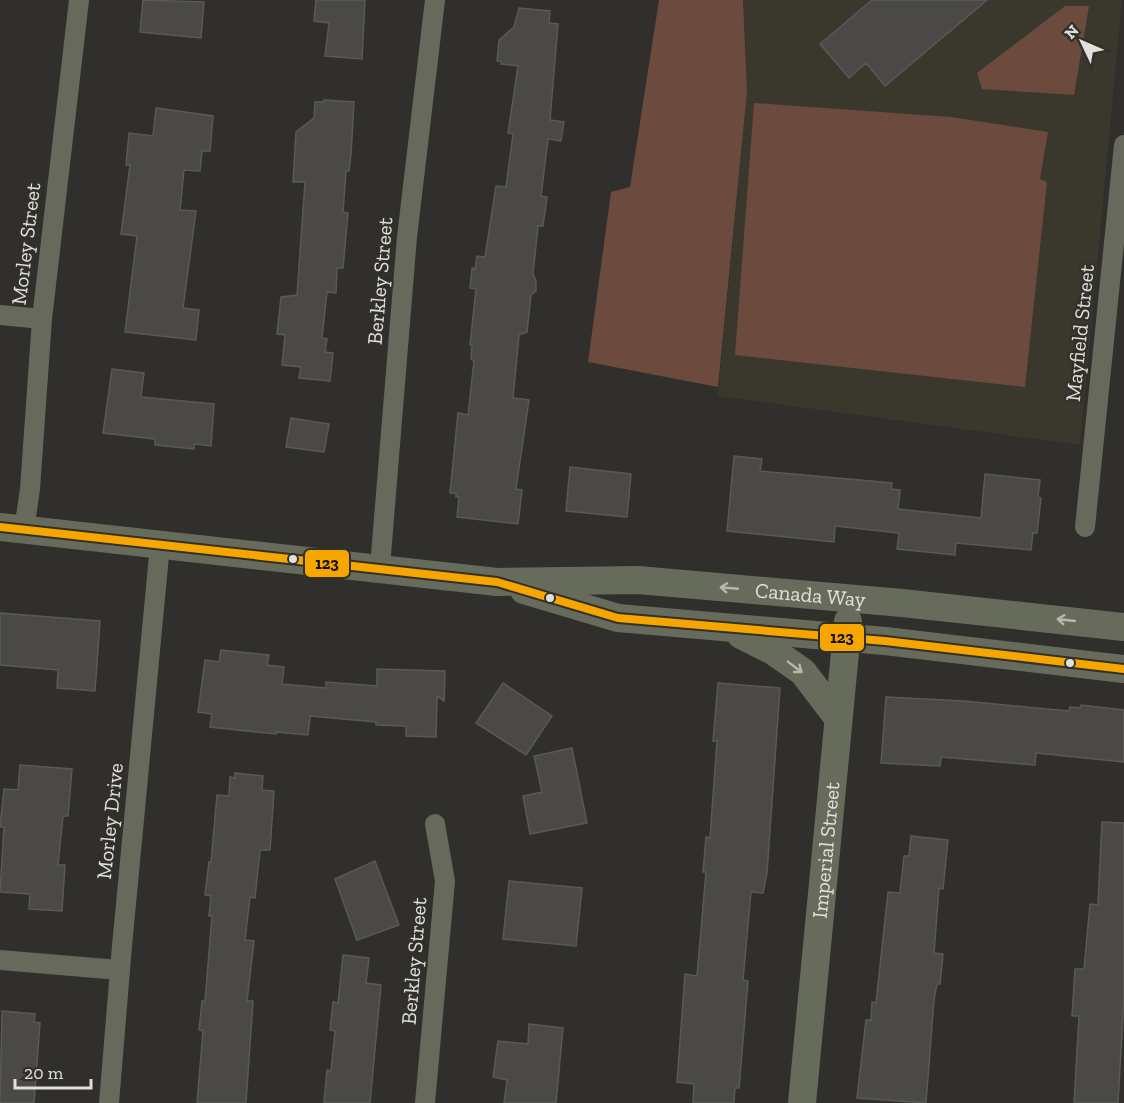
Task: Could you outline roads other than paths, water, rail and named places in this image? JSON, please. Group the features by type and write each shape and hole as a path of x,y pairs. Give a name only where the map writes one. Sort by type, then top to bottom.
{"main road":[{"name":"Canada Way","path":"12,528 380,567 497,582 638,580 850,598 1124,627"},
{"name":"Canada Way","path":"497,582 618,618 847,638 1124,669"},
{"name":"Imperial Street","path":"802,1103 850,598"},
{"path":"726,628 773,651 803,672 838,718"}],"street":[{"name":"Morley Street","path":"12,528 30,489 42,319 79,0"},
{"name":"Berkley Street","path":"380,567 407,237 435,0"},
{"name":"Mayfield Street","path":"1085,527 1124,145"},
{"path":"0,315 42,319"},
{"name":"Morley Drive","path":"109,1103 119,970 160,544"},
{"name":"Berkley Street","path":"425,1103 445,881 435,824"},
{"path":"0,960 119,970"}]}
